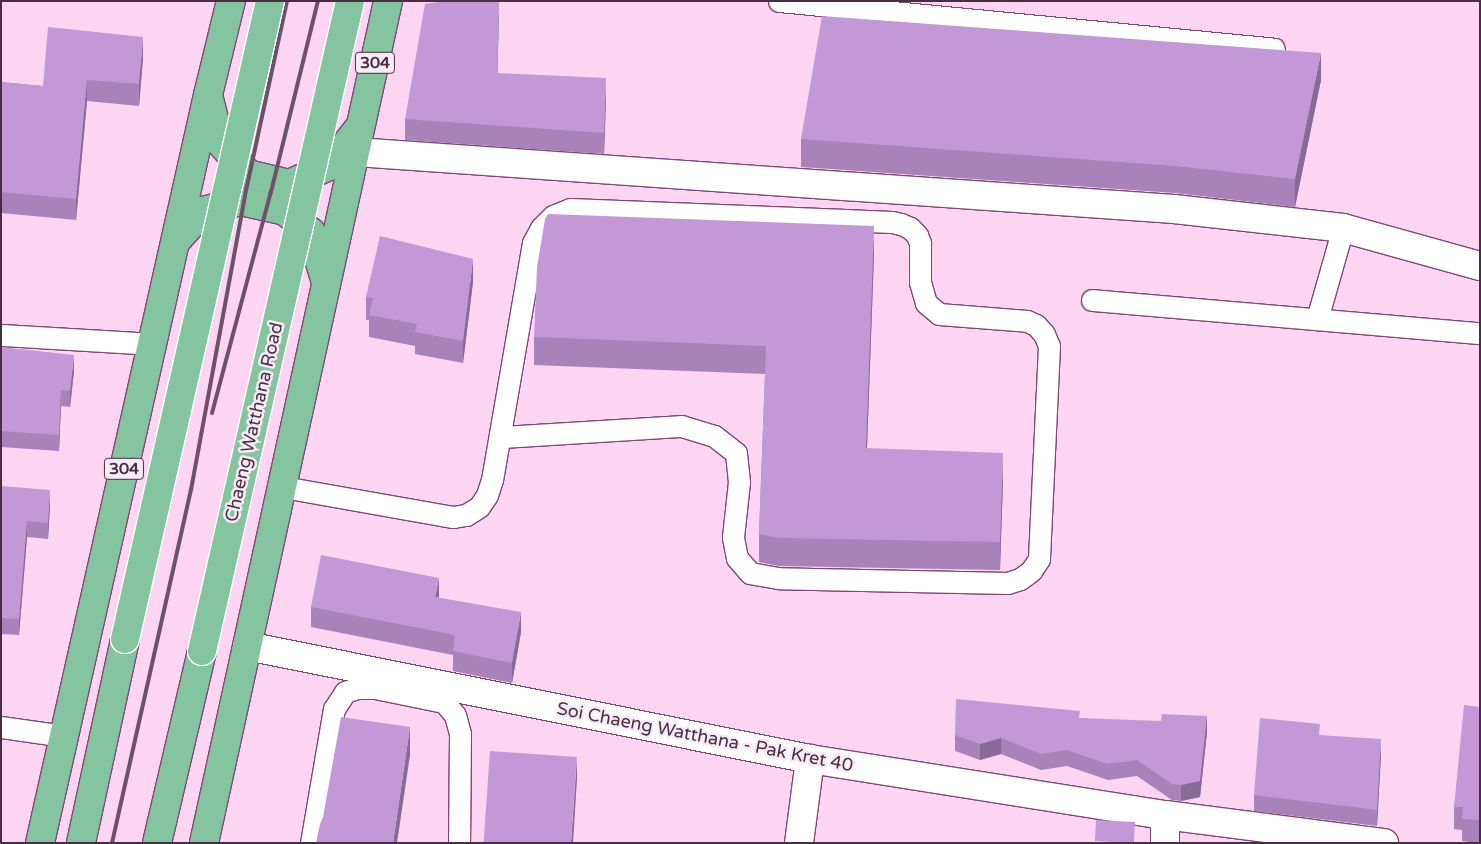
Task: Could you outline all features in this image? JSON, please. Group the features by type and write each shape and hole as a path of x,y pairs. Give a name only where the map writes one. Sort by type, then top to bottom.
{"main road":[{"name":"304","path":"40,843 208,95 231,1"},
{"name":"304","path":"81,843 125,639 270,1"},
{"name":"Chaeng Watthana Road","path":"158,843 350,1"},
{"name":"304","path":"204,843 388,1"},
{"path":"208,95 220,142 248,174 289,184 329,166 362,125"},
{"path":"176,242 203,211 241,201 285,211 311,232 327,286"}],"street":[{"path":"356,152 1174,209 1343,228 1480,266"},
{"name":"Soi Chaeng Watthana - Pak Kret 40","path":"247,646 810,759 1165,815 1384,843"},
{"path":"799,843 810,759"},
{"path":"1165,815 1165,843"}],"lane":[{"path":"779,1 1274,49"},
{"path":"283,487 452,516 466,515 479,507 487,495 492,480 533,243 541,228 553,216 570,209 892,222 901,224 910,228 917,235 920,243 920,282 926,304 939,314 1027,321 1036,325 1044,334 1049,346 1039,559 1031,571 1020,579 1008,583 778,578 750,573 737,558 733,536 739,482 736,453 714,436 681,426 500,437"},
{"path":"1317,319 1343,228"},
{"path":"1092,300 1480,333"},
{"path":"1,335 152,344"},
{"path":"311,843 334,709 345,692 357,688 375,688 444,702 455,715 460,734 459,843"},
{"path":"1,727 64,736"}],"building":[{"path":"445,1 499,1 497,73 606,78 604,133 405,119 425,4"},
{"path":"822,16 1321,53 1295,179 1175,166 801,139"},
{"path":"48,27 143,37 139,84 87,80 76,199 1,192 1,82 43,86"},
{"path":"548,214 874,226 866,448 1003,453 1000,542 779,538 759,534 766,346 534,337 537,267 545,219"},
{"path":"380,236 473,259 463,341 415,332 417,324 369,315 373,298 366,297"},
{"path":"1,347 74,355 70,391 61,390 59,435 1,431"},
{"path":"1,486 50,490 48,523 27,521 19,619 1,618"},
{"path":"321,555 439,578 435,597 521,612 512,663 453,651 455,635 311,607"},
{"path":"956,699 1080,711 1079,718 1161,721 1162,714 1207,716 1200,781 1181,785 1172,784 1137,760 1108,764 1067,750 1041,754 1001,738 980,744 955,735"},
{"path":"1464,705 1480,707 1480,820 1462,819 1463,807 1454,807"},
{"path":"341,717 410,727 393,843 316,843 323,817"},
{"path":"1260,718 1320,724 1319,735 1381,739 1377,810 1254,795"},
{"path":"490,751 577,757 571,843 484,843"},
{"path":"1096,820 1135,822 1134,843 1095,841"}],"railway":[{"path":"112,843 191,490 247,186 287,1"},
{"path":"212,413 271,192 318,1"}]}
